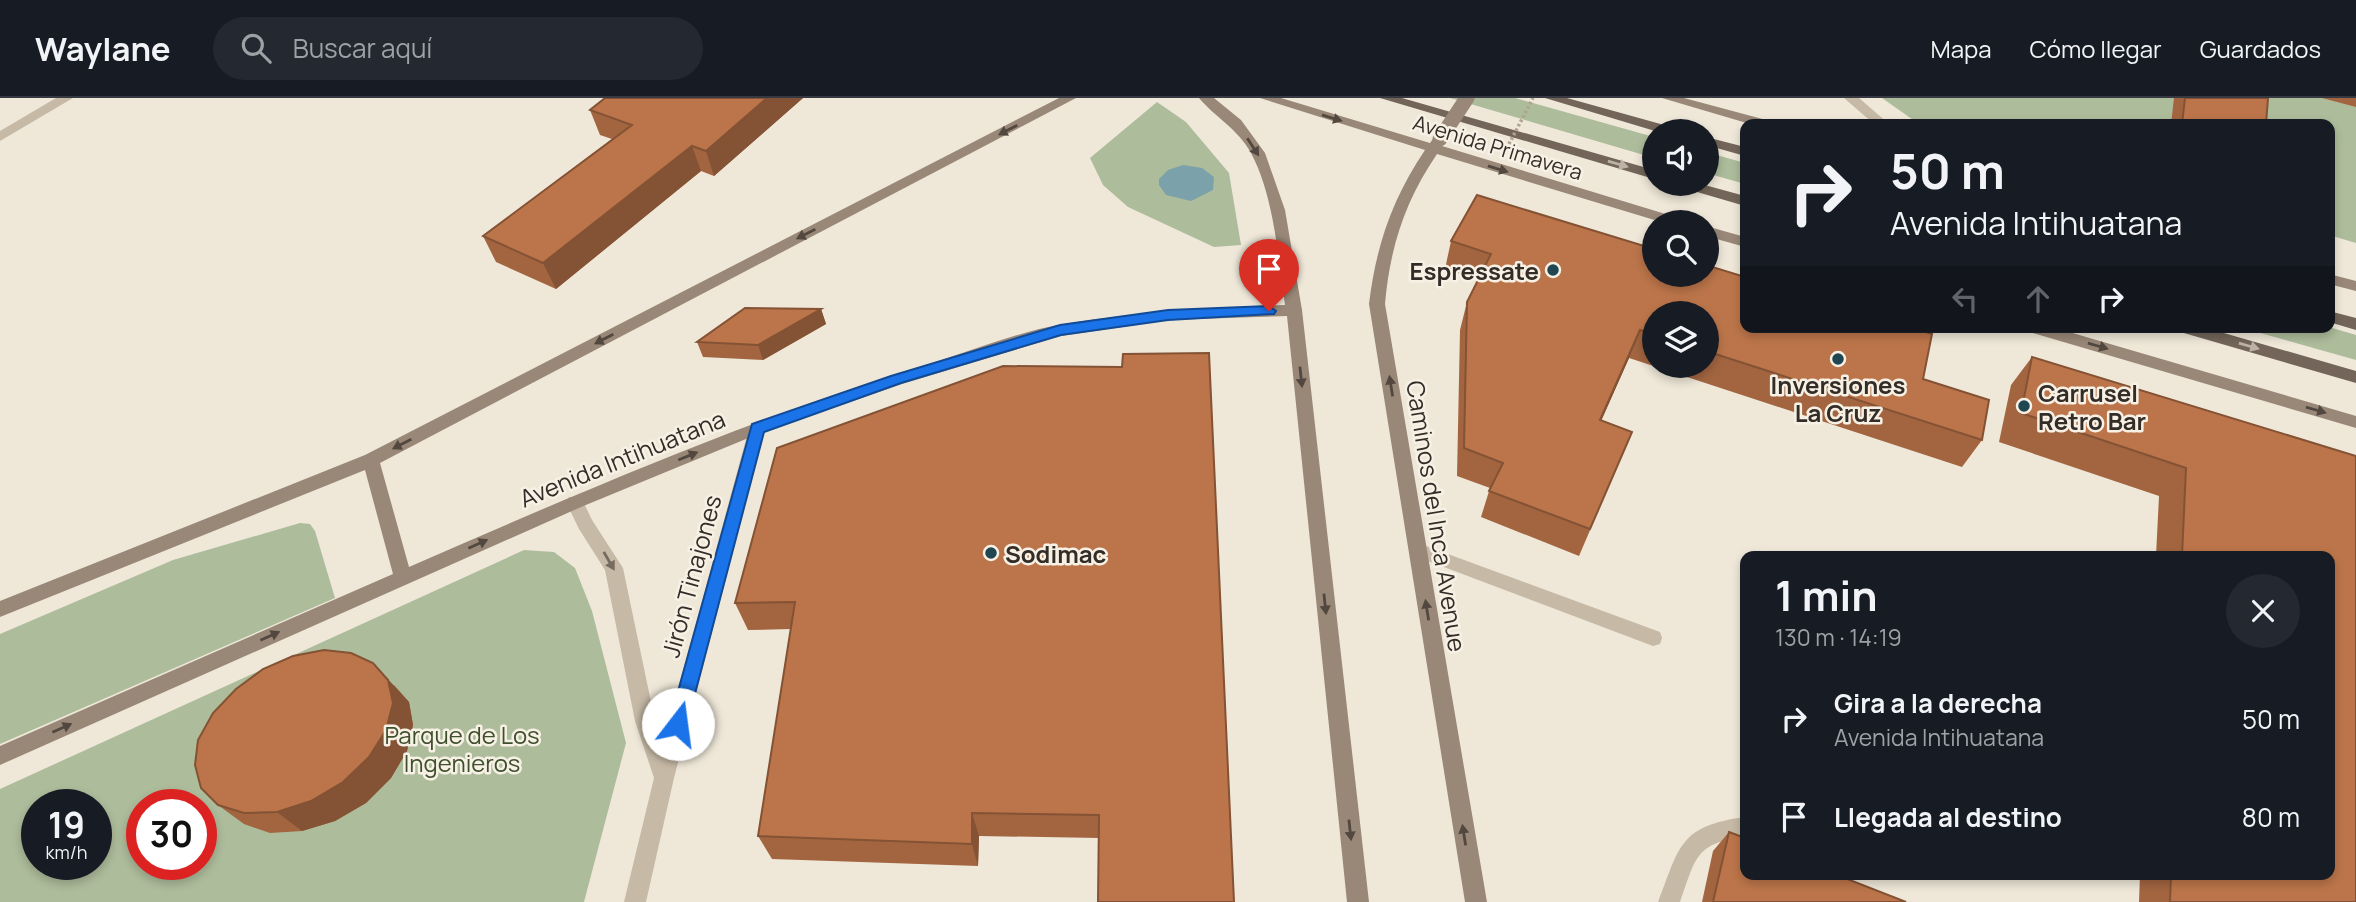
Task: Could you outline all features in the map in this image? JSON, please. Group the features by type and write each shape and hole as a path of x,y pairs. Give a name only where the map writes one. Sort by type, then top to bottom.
{"main road":[{"path":"0,609 371,460 1069,98"},
{"path":"1206,98 1236,123 1258,153 1278,210 1294,310 1358,902"},
{"name":"Avenida Primavera","path":"1267,98 1436,144 1642,211"},
{"name":"Avenida Primavera","path":"1387,98 1642,172"},
{"name":"Caminos del Inca Avenue","path":"1467,98 1391,218 1381,256 1377,303 1476,902"},
{"path":"1552,98 1642,123"},
{"path":"1669,98 1747,119"},
{"path":"1719,145 1740,151"},
{"path":"1719,194 1740,200"},
{"path":"1719,235 1740,241"},
{"path":"2335,281 2356,286"},
{"name":"Avenida Intihuatana","path":"0,756 575,502 757,428 896,380 1060,330 1168,315 1294,310"},
{"path":"2335,318 2356,324"},
{"path":"2052,333 2356,422"},
{"path":"2204,333 2356,377"},
{"path":"371,460 404,577"}],"street":[{"path":"0,137 66,98"},
{"path":"1851,98 1876,119"},
{"name":"Jirón Tinajones","path":"635,902 664,778 757,428"},
{"name":"Jirón Tinajones","path":"575,502 585,524 614,568 645,721 664,778"},
{"path":"1418,550 1653,638"},
{"path":"1669,902 1692,845 1705,833 1740,828"}],"path":[{"path":"1509,144 1533,98"}],"green space":[{"path":"1450,98 1515,98 1642,134 1642,154"},
{"path":"1882,98 2356,98 2356,243 2335,237 2335,119 1912,119"},
{"path":"1157,102 1186,122 1229,173 1241,245 1214,247 1128,207 1103,185 1090,158"},
{"path":"1719,156 1740,162 1740,183 1719,177"},
{"path":"2335,329 2356,335 2356,360 2260,333 2335,333"},
{"path":"300,523 310,524 315,531 335,598 0,744 0,634 173,560"},
{"name":"Parque de Los Ingenieros","path":"524,550 554,552 575,568 592,611 626,743 584,902 0,902 0,789"}],"water":[{"path":"1183,165 1202,168 1214,177 1213,190 1191,201 1166,195 1159,185 1159,179 1168,170"}],"building":[{"path":"605,98 767,98 706,151 692,146 543,263 483,236 632,125 590,110"},
{"path":"2185,98 2268,98 2266,119 2183,119"},
{"path":"1477,195 1642,245 1642,287 1719,287 1719,269 1740,275 1740,333 1932,334 1923,379 1989,400 1982,440 1719,355 1719,301 1642,301 1642,331 1600,420 1632,432 1590,529 1489,491 1503,463 1464,448 1467,302 1491,254 1451,241"},
{"path":"745,308 821,309 758,345 697,342"},
{"name":"Sodimac","path":"1209,353 1234,902 1098,902 1099,815 972,813 972,844 758,836 795,602 735,603 777,448 1003,366 1122,367 1123,354"},
{"path":"2032,357 2356,456 2356,902 2170,902 2171,880 2335,880 2335,551 2182,551 2186,468 2021,413"},
{"path":"324,650 351,653 373,663 388,680 393,703 386,730 369,757 343,782 311,801 277,812 244,813 218,805 217,789 201,788 195,765 198,740 213,713 236,689 263,669 293,656"},
{"path":"1729,832 1740,836 1740,880 1850,880 1906,902 1713,902"}],"place":[{"name":"Espressate","path":"1553,270"},
{"name":"Inversiones La Cruz","path":"1838,359"},
{"name":"Carrusel Retro Bar","path":"2024,406"},
{"name":"Sodimac","path":"991,553"}],"route":[{"path":"678,724 757,428 896,380 1060,330 1168,315 1269,311"}]}
